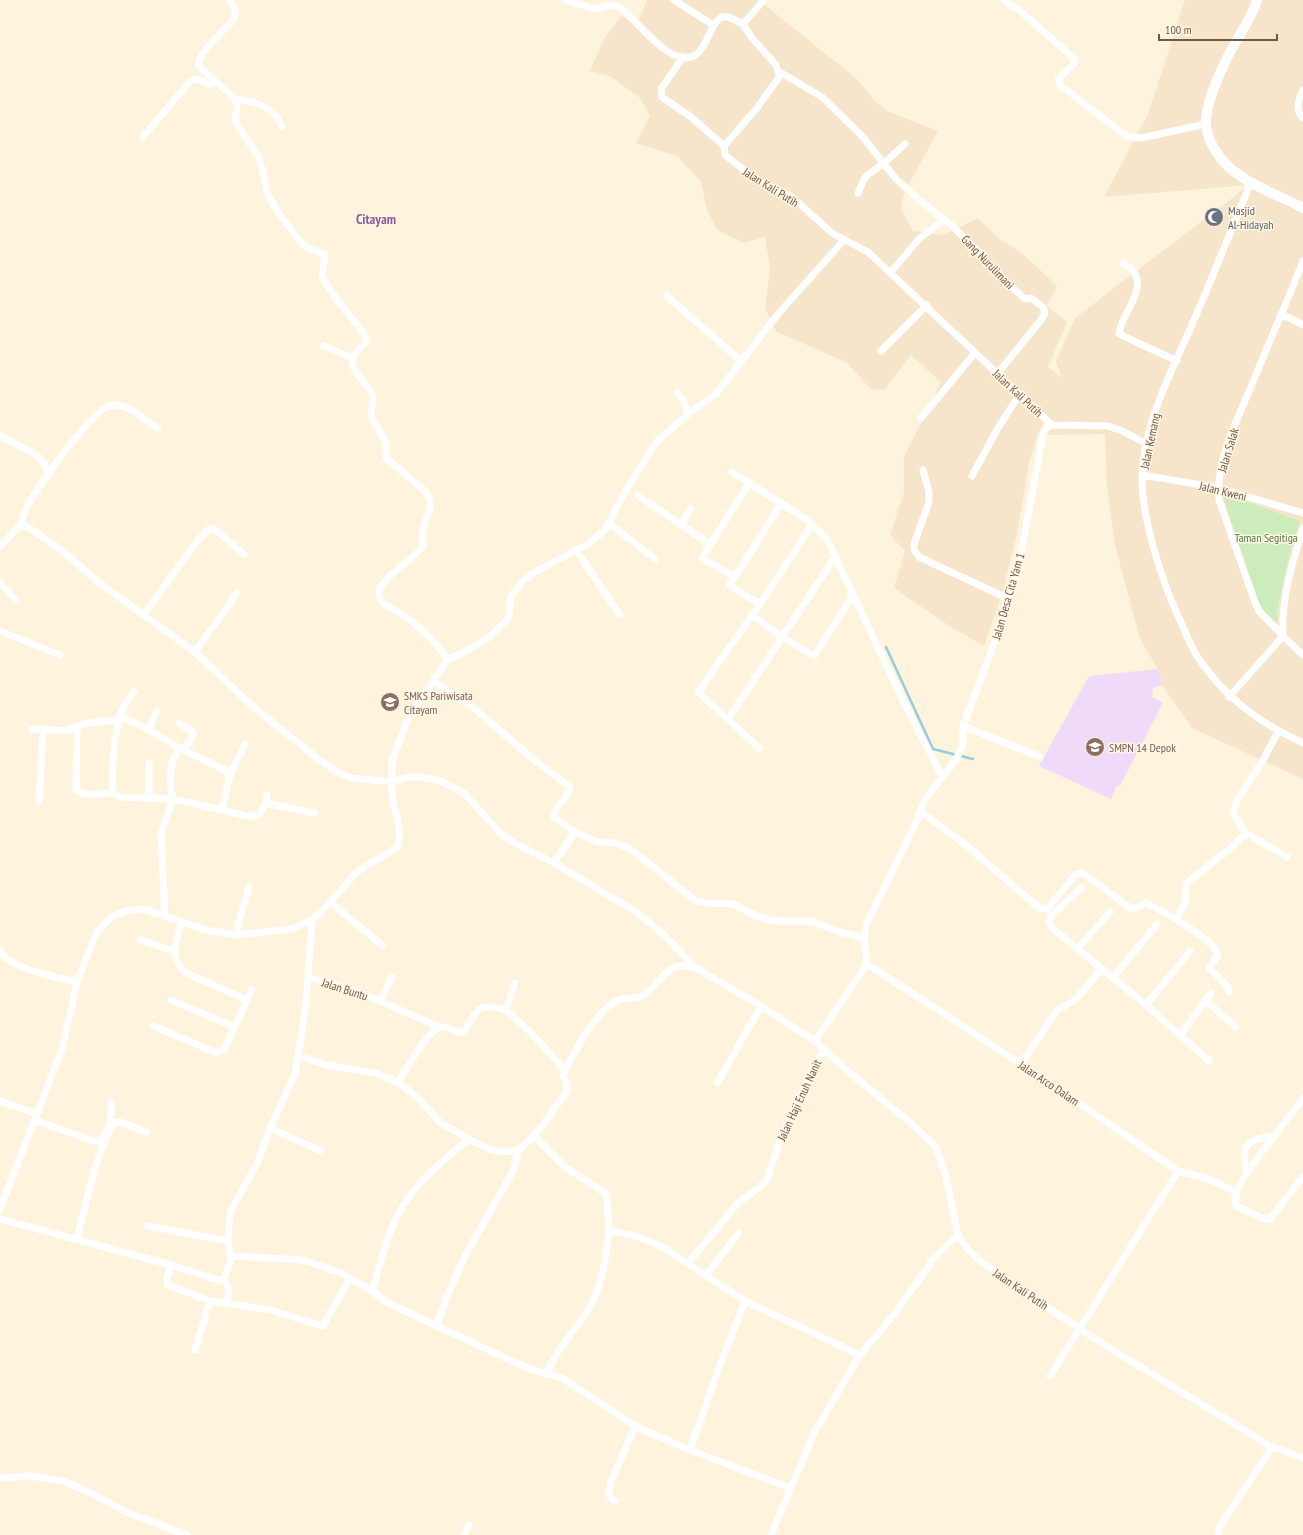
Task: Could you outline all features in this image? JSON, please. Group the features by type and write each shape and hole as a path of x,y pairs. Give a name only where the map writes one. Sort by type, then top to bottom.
{"main road":[{"path":"1257,0 1253,13 1228,55 1211,96 1206,124 1209,136 1222,159 1236,173 1303,208"}],"street":[{"path":"229,0 236,12 234,19 204,52 198,62 199,66 235,99 237,105 235,121 258,156 268,196 280,215 300,241 310,249 325,254 322,277 337,300 364,333 366,340 365,344 352,358 352,364 357,374 372,391 373,397 371,417 386,443 386,458 426,492 430,501 430,509 422,531 423,546 380,587 380,598 419,629 441,650 448,659"},
{"path":"565,0 595,9 612,5 620,7 662,48 683,57 691,57 697,54 702,48 717,20 724,17 729,17 743,24 752,38 776,65 779,77 774,86 724,146"},
{"path":"674,0 713,25"},
{"path":"743,24 764,0"},
{"path":"1004,0 1019,10 1075,59 1074,64 1058,79 1061,86 1128,137 1141,138 1206,124"},
{"name":"Jalan Kali Putih","path":"683,57 661,89 662,97 691,117 724,146 725,155 743,170 773,188 792,197 832,233 868,252 927,305 974,354 1020,394 1052,425"},
{"path":"778,71 822,97 863,137 896,179 943,220 919,239 890,273"},
{"path":"143,137 190,81 199,79 209,85 215,82"},
{"path":"1303,90 1298,106 1300,115 1303,118"},
{"path":"235,99 254,101 279,118 282,127"},
{"path":"858,193 865,177 884,163 905,144"},
{"name":"Jalan Kemang","path":"1251,182 1215,272 1157,407 1147,444 1143,475 1144,498 1152,537 1169,596 1196,655 1217,684 1229,697 1278,732 1303,743"},
{"name":"Gang Nurulimani","path":"943,220 948,222 979,252 997,274 1010,286 1025,299 1033,299 1045,310 1041,320 998,374"},
{"path":"0,1209 62,1049 78,982 95,938 110,918 125,911 143,909 206,930 235,935 292,929 312,920 358,871 370,862 391,852 398,843 400,832 392,804 392,761 406,723 422,695 434,681 448,659 466,651 488,638 507,620 511,596 522,582 535,572 576,550 599,535 609,522 624,494 656,442 688,414 716,394 781,310 844,240"},
{"name":"Jalan Salak","path":"1303,260 1238,417 1222,464 1218,488 1219,500 1259,611 1282,636 1303,655"},
{"path":"1123,263 1133,271 1137,284 1135,296 1119,334 1177,361"},
{"path":"667,296 742,361"},
{"path":"881,351 927,305"},
{"path":"1281,314 1303,326"},
{"path":"324,346 352,358"},
{"path":"921,418 974,354"},
{"path":"677,393 683,399 688,414"},
{"path":"972,476 998,428 1020,394"},
{"path":"0,546 21,524 30,501 49,474 96,414 108,405 127,406 158,430"},
{"path":"1052,425 1108,426 1122,431 1147,444"},
{"name":"Jalan Desa Cita Yam 1","path":"942,776 956,760 963,744 963,726 1017,575 1041,439 1047,427 1052,425"},
{"path":"0,434 35,453 46,467 49,474"},
{"path":"923,470 929,492 929,502 914,544 914,550 919,557 1009,599"},
{"path":"732,472 812,525 827,539 904,703 942,776 927,795 866,925 864,938 867,964"},
{"name":"Jalan Kweni","path":"1143,475 1218,488 1303,513"},
{"path":"735,577 702,558 749,483"},
{"path":"638,495 710,544"},
{"path":"760,604 729,585 781,504"},
{"path":"681,524 691,508"},
{"path":"609,522 656,560"},
{"path":"21,524 45,539 106,588 195,652 260,713 337,772 358,779 392,782 409,777 432,779 449,784 465,794 502,835 511,842 554,863 636,912 662,934 696,968"},
{"path":"759,748 698,692 760,604 812,525"},
{"path":"144,614 199,539 210,528 214,529 244,554"},
{"path":"1229,697 1282,636 1282,612 1284,598 1293,560 1303,528"},
{"path":"576,550 619,614"},
{"path":"728,719 836,557"},
{"path":"0,584 16,600"},
{"path":"195,652 237,593"},
{"path":"752,615 782,637 814,656 853,595"},
{"path":"0,631 60,655"},
{"path":"434,681 478,711 539,764 570,787 569,792 555,810 554,817 575,832 598,842 615,843 632,850 696,900 707,903 733,904 759,917 774,921 816,922 840,932 864,938"},
{"path":"113,793 112,775 119,721 125,705 134,692"},
{"path":"148,730 157,711"},
{"path":"32,729 67,731 89,723 119,721 126,719 227,771 230,775"},
{"path":"165,916 164,868 161,833 173,799 172,761 192,736 193,732 179,723"},
{"path":"963,726 1040,757"},
{"path":"77,728 76,789 81,793 113,793 120,797 173,799 253,817 261,812 266,803 267,795"},
{"path":"39,801 43,730"},
{"path":"1278,732 1262,762 1234,805 1233,814 1246,833 1287,857"},
{"path":"222,810 230,775 245,744"},
{"path":"149,763 149,798"},
{"path":"266,803 314,814"},
{"path":"920,811 967,846 1039,908 1047,909 1076,874 1083,873 1130,908 1137,908 1146,903 1176,919 1204,939 1217,952 1218,955 1209,968 1228,987 1229,992"},
{"path":"554,863 575,832"},
{"path":"1176,919 1186,902 1186,887 1188,882 1233,846 1246,833"},
{"path":"235,935 250,888"},
{"path":"1081,888 1051,916 1049,924 1146,1005 1209,1062"},
{"path":"330,902 382,945"},
{"path":"1078,948 1110,912"},
{"path":"224,1279 229,1269 230,1256 228,1241 230,1212 256,1167 270,1128 295,1074 306,1004 312,920"},
{"path":"182,922 174,951 178,966 186,973 246,1000"},
{"path":"1113,978 1156,924"},
{"path":"140,940 174,951"},
{"path":"0,950 5,958 35,972 78,982"},
{"path":"1146,1005 1190,951"},
{"name":"Jalan Haji Enuh Nanit","path":"689,1262 738,1203 767,1180 781,1137 817,1061 820,1045 867,964"},
{"name":"Jalan Arco Dalam","path":"867,964 1021,1064 1178,1171 1206,1178 1236,1192"},
{"path":"299,1056 326,1065 375,1073 398,1082 417,1096 441,1123 493,1151 506,1153 519,1150 534,1136 567,1092 567,1085 563,1078 565,1070 594,1020 604,1010 623,998 638,998 669,970 675,967 682,965 696,968"},
{"name":"Jalan Kali Putih","path":"696,968 762,1006 820,1045 912,1124 936,1147 946,1176 958,1236 964,1246 980,1261 1079,1329 1272,1447 1303,1458"},
{"path":"1021,1064 1057,1010 1076,1000 1102,969"},
{"name":"Jalan Buntu","path":"308,977 355,991 380,1001 392,977"},
{"path":"506,1010 515,983"},
{"path":"153,1026 217,1053 225,1048 251,990"},
{"path":"1180,1035 1211,993"},
{"path":"171,1000 234,1028"},
{"path":"1205,1000 1236,1027"},
{"path":"380,1001 439,1027 461,1033 464,1032 482,1006 489,1005 506,1010 530,1032 565,1070"},
{"path":"717,1083 762,1006"},
{"path":"398,1082 423,1044 439,1027"},
{"path":"1303,1098 1247,1172 1236,1192 1236,1205 1239,1208 1264,1219 1270,1219 1303,1177"},
{"path":"0,1101 96,1142 102,1139 109,1126 111,1102"},
{"path":"77,1239 94,1176 110,1129 117,1122 147,1132"},
{"path":"270,1128 322,1151"},
{"path":"534,1136 565,1167 605,1193 607,1199 609,1230 607,1246 596,1294 585,1315 556,1352 546,1374"},
{"path":"1247,1172 1244,1154 1246,1147 1253,1139 1275,1136"},
{"path":"372,1291 389,1237 403,1205 419,1184 469,1139"},
{"path":"437,1325 447,1296 465,1256 513,1171 519,1150"},
{"path":"1050,1376 1178,1171"},
{"path":"0,1219 170,1265 212,1279 224,1279"},
{"path":"148,1226 228,1241"},
{"path":"609,1230 654,1243 689,1262 745,1301 860,1355"},
{"path":"706,1275 739,1233"},
{"path":"771,1535 815,1431 860,1355 896,1312 934,1258 958,1236"},
{"path":"230,1256 303,1260 332,1269 350,1278 403,1310 527,1368 562,1378 635,1426 690,1450 790,1488"},
{"path":"170,1265 167,1279 168,1285 210,1301 278,1312 323,1326 350,1278"},
{"path":"224,1279 229,1289 227,1303"},
{"path":"195,1350 210,1301"},
{"path":"690,1450 720,1365 745,1301"},
{"path":"615,1501 609,1496 608,1492 610,1482 635,1426"},
{"path":"1218,1535 1220,1526 1272,1447"},
{"path":"0,1478 37,1477 63,1481 91,1492 126,1512 188,1535"},
{"path":"464,1535 469,1525"}],"shaded area":[{"path":"647,0 756,0 761,2 858,80 873,99 887,111 938,131 904,193 901,209 913,231 943,235 978,218 997,237 1024,255 1057,286 1047,306 1067,322 1048,367 1061,377 1056,361 1075,318 1249,185 1104,197 1148,114 1185,0 1303,0 1303,779 1192,728 1162,685 1158,669 1140,639 1115,545 1107,487 1105,434 1044,435 1048,422 1045,421 1037,435 1029,464 1017,534 1002,594 984,646 951,627 894,588 905,551 890,535 904,492 904,457 941,382 911,355 884,390 871,389 846,362 777,332 765,309 770,268 765,237 744,243 717,230 707,210 701,182 677,156 636,143 650,116 640,98 610,76 590,71 604,39 621,16 637,24"},
{"name":"SMPN 14 Depok","path":"1158,669 1162,685 1153,688 1152,697 1163,703 1120,786 1117,785 1111,799 1039,766 1089,676"}],"green space":[{"name":"Taman Segitiga","path":"1223,495 1229,495 1300,521 1289,554 1277,611 1278,620 1276,622 1259,607"}],"waterway":[{"path":"886,647 933,749 973,759"}],"place":[{"name":"Masjid Al-Hidayah","path":"1214,217"},
{"name":"SMKS Pariwisata Citayam","path":"390,702"},
{"name":"SMPN 14 Depok","path":"1095,747"}],"district":[{"name":"Citayam","path":"376,219"}]}
